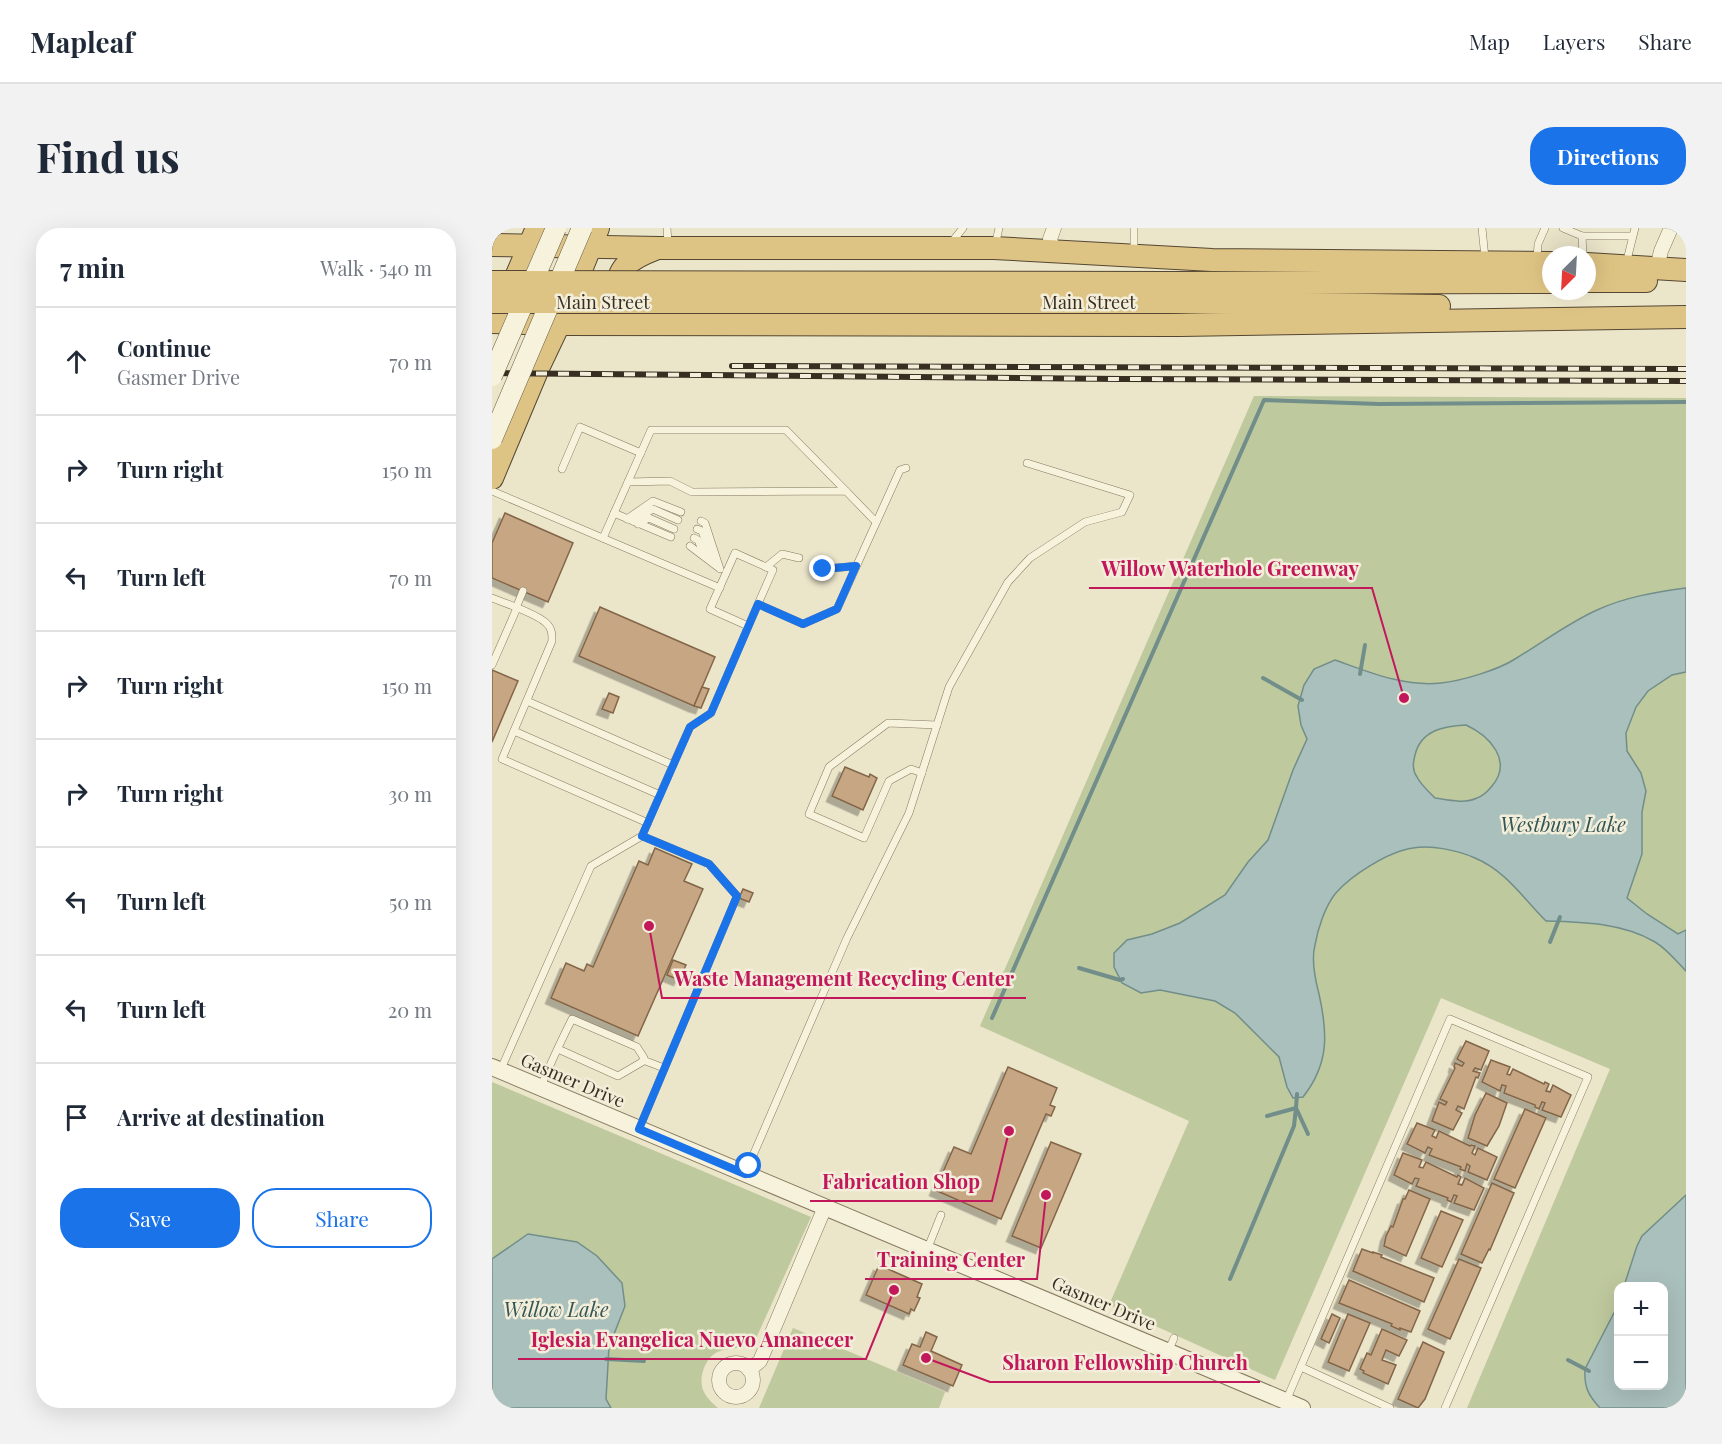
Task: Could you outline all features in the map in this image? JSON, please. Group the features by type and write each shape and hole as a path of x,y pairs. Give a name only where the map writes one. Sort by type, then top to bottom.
{"highway":[{"path":"613,228 631,247"},
{"path":"492,478 559,324 590,234"},
{"path":"492,245 533,236 590,234 631,247 665,241 948,248 997,238 1054,251 1212,260 1542,263"},
{"path":"533,236 493,320 559,324 1179,325 1686,317"},
{"path":"665,241 637,256 625,267 616,283 618,304 635,320 690,323"},
{"path":"1596,264 1686,270"},
{"path":"1596,281 1686,281"},
{"name":"Main Street","path":"492,282 1171,293 1686,309"},
{"name":"Main Street","path":"493,320 1171,293 1542,282"}],"main road":[{"path":"492,376 556,228"},
{"path":"492,439 590,234"}],"street":[{"path":"1054,228 1050,238 1054,251"},
{"path":"1657,268 1671,228"},
{"name":"Gasmer Drive","path":"496,1069 927,1250 1171,1345 1302,1408"},
{"path":"749,1370 760,1360 825,1207"}],"lane":[{"path":"948,248 963,228"},
{"path":"1134,228 1134,256"},
{"path":"1482,228 1485,263"},
{"path":"1542,257 1538,244 1545,228"},
{"path":"1563,228 1582,236 1632,236"},
{"path":"1626,266 1635,228"},
{"path":"1582,236 1583,246"},
{"path":"562,469 580,427 641,453"},
{"path":"603,538 651,430 786,430 876,522"},
{"path":"745,1174 847,938 909,813 949,687 1008,582 1030,558 1085,522 1122,512 1130,495 1027,463"},
{"path":"758,604 803,624 837,609 900,470 906,468"},
{"path":"628,482 670,481 692,492 846,491"},
{"path":"492,491 720,588"},
{"path":"632,521 653,501 679,516"},
{"path":"614,513 670,537"},
{"path":"632,521 649,518 674,529"},
{"path":"701,521 705,522 723,572"},
{"path":"697,529 702,531 713,563"},
{"path":"694,538 698,540 704,556"},
{"path":"690,546 723,572"},
{"path":"496,1069 591,866 642,836 690,727 711,713 773,570 735,553 723,572 720,588 710,609 748,626"},
{"path":"766,567 782,554 799,558"},
{"path":"823,569 856,566"},
{"path":"492,665 523,591"},
{"path":"492,598 547,623 552,631 552,641 502,759 648,823"},
{"path":"527,701 673,765"},
{"path":"922,773 911,769 889,781 864,838 809,814 830,767 888,723 937,725"},
{"path":"514,731 660,795"},
{"path":"639,1129 737,896 709,864 642,836"},
{"path":"541,1088 572,1019 637,1047 643,1060"},
{"path":"1286,1401 1450,1019 1588,1077 1445,1408"},
{"path":"558,1049 618,1076 643,1060"},
{"path":"643,1060 664,1068"},
{"path":"927,1250 942,1215"},
{"path":"1301,1367 1390,1408"}],"green space":[{"path":"1254,396 1686,398 1686,1408 1467,1408 1610,1069 1441,998 1275,1380 1109,1305 1189,1121 980,1026"},
{"path":"492,1082 811,1217 753,1345 715,1353 704,1367 703,1390 718,1408 492,1408"},
{"path":"793,1328 945,1392 939,1408 759,1408"}],"water":[{"name":"Westbury Lake","path":"1686,588 1686,672 1672,675 1648,691 1636,707 1626,733 1627,751 1641,773 1646,791 1642,812 1642,854 1627,898 1678,934 1686,930 1686,971 1659,945 1630,931 1588,923 1546,921 1505,878 1486,863 1452,851 1420,847 1393,854 1360,872 1335,894 1325,911 1313,957 1324,1022 1324,1048 1318,1073 1303,1097 1293,1098 1287,1087 1279,1057 1235,1013 1215,1001 1160,990 1141,993 1122,983 1114,967 1114,953 1127,940 1152,934 1180,923 1225,895 1248,862 1268,840 1293,770 1307,739 1301,725 1298,706 1304,685 1314,669 1335,660 1400,681 1427,684 1459,680 1508,663 1586,615 1608,605","holes":["1466,725 1475,730 1496,750 1500,767 1498,777 1485,793 1472,800 1456,801 1435,798 1414,772 1415,755 1422,740 1442,728"]},
{"path":"1686,1195 1686,1408 1600,1408 1592,1399 1585,1381 1585,1369 1614,1313 1614,1390 1668,1390 1668,1282 1625,1282 1642,1236"},
{"name":"Willow Lake","path":"528,1234 577,1242 597,1256 622,1283 625,1306 609,1347 606,1399 611,1408 492,1408 492,1259"}],"building":[{"path":"505,513 573,543 548,602 492,578 492,543"},
{"path":"600,607 715,657 694,706 579,656"},
{"path":"492,670 518,681 492,742"},
{"path":"702,687 709,689 701,708 694,706"},
{"path":"609,693 619,697 613,713 602,709"},
{"path":"845,767 877,778 863,810 832,796"},
{"path":"655,848 692,864 684,881 703,889 638,1036 551,998 566,963 584,971 587,964 593,967 639,861 648,865"},
{"path":"743,889 753,893 749,902 739,898"},
{"path":"673,960 686,965 679,980 667,975"},
{"path":"1466,1041 1489,1051 1481,1070 1475,1068 1473,1071 1480,1073 1478,1078 1476,1077 1464,1109 1458,1106 1456,1110 1462,1113 1453,1130 1432,1121 1439,1102 1445,1105 1447,1102 1440,1099 1455,1068 1455,1063 1462,1066 1464,1063 1457,1059"},
{"path":"1491,1060 1510,1067 1507,1074 1510,1075 1513,1069 1544,1084 1545,1082 1549,1084 1546,1091 1550,1092 1553,1085 1571,1095 1561,1117 1542,1110 1545,1103 1542,1102 1539,1109 1535,1105 1504,1093 1506,1086 1502,1085 1500,1091 1482,1082"},
{"path":"1008,1067 1057,1088 1050,1105 1055,1107 1051,1116 1046,1114 1001,1219 935,1190 954,1147 971,1154"},
{"path":"1486,1093 1507,1103 1499,1126 1487,1146 1468,1138 1475,1115"},
{"path":"1525,1109 1546,1118 1515,1188 1494,1179"},
{"path":"1417,1123 1435,1130 1432,1136 1436,1138 1439,1131 1470,1146 1475,1146 1472,1153 1475,1155 1478,1148 1497,1157 1487,1180 1468,1172 1470,1166 1467,1164 1465,1171 1460,1169 1461,1167 1429,1155 1432,1149 1428,1147 1425,1153 1407,1144"},
{"path":"1051,1142 1081,1154 1041,1248 1012,1236"},
{"path":"1403,1153 1422,1160 1419,1167 1423,1168 1426,1162 1457,1177 1458,1175 1461,1177 1458,1184 1462,1185 1465,1178 1484,1188 1474,1210 1454,1203 1457,1196 1454,1195 1451,1202 1447,1200 1448,1198 1416,1186 1419,1179 1415,1178 1412,1184 1394,1175"},
{"path":"1492,1183 1514,1193 1490,1250 1482,1263 1461,1254"},
{"path":"1409,1190 1430,1199 1406,1256 1384,1246 1386,1236 1391,1226 1393,1227 1403,1199"},
{"path":"1441,1211 1463,1220 1442,1267 1421,1258"},
{"path":"1362,1249 1382,1255 1381,1257 1434,1278 1424,1302 1353,1271"},
{"path":"1459,1259 1481,1268 1450,1339 1428,1329"},
{"path":"879,1265 922,1284 917,1297 920,1298 914,1311 911,1309 909,1314 866,1295"},
{"path":"1349,1280 1420,1311 1411,1332 1400,1328 1400,1330 1391,1326 1392,1324 1339,1303"},
{"path":"1332,1314 1340,1318 1329,1343 1321,1339"},
{"path":"1348,1314 1370,1323 1349,1371 1328,1362"},
{"path":"1382,1329 1407,1340 1399,1356 1386,1350 1382,1360 1396,1365 1388,1384 1363,1373 1364,1371 1360,1369 1367,1353 1371,1355"},
{"path":"926,1332 937,1337 931,1351 962,1365 953,1386 903,1365 912,1344 920,1347"},
{"path":"1423,1342 1444,1352 1425,1399 1418,1408 1398,1399"}],"waterway":[{"path":"992,1018 1264,400 1379,404 1686,402"},
{"path":"1360,674 1365,645"},
{"path":"1263,678 1302,700"},
{"path":"1550,942 1560,917"},
{"path":"1079,968 1123,979"},
{"path":"1267,1116 1296,1108 1297,1094"},
{"path":"1230,1279 1294,1126 1296,1108"},
{"path":"1297,1110 1308,1134"},
{"path":"606,1359 644,1361"},
{"path":"1568,1360 1589,1371"}],"railway":[{"path":"732,366 1686,369"},
{"path":"492,373 1686,381"}],"place":[{"name":"Willow Waterhole Greenway","path":"1404,698"},
{"name":"Waste Management Recycling Center","path":"649,926"},
{"name":"Fabrication Shop","path":"1009,1131"},
{"name":"Training Center","path":"1046,1195"},
{"name":"Iglesia Evangelica Nuevo Amanecer","path":"894,1290"},
{"name":"Sharon Fellowship Church","path":"926,1358"}],"route":[{"path":"749,1166 745,1174 639,1129 737,896 709,864 642,836 690,727 711,713 758,604 803,624 837,609 856,566 823,569"}]}
